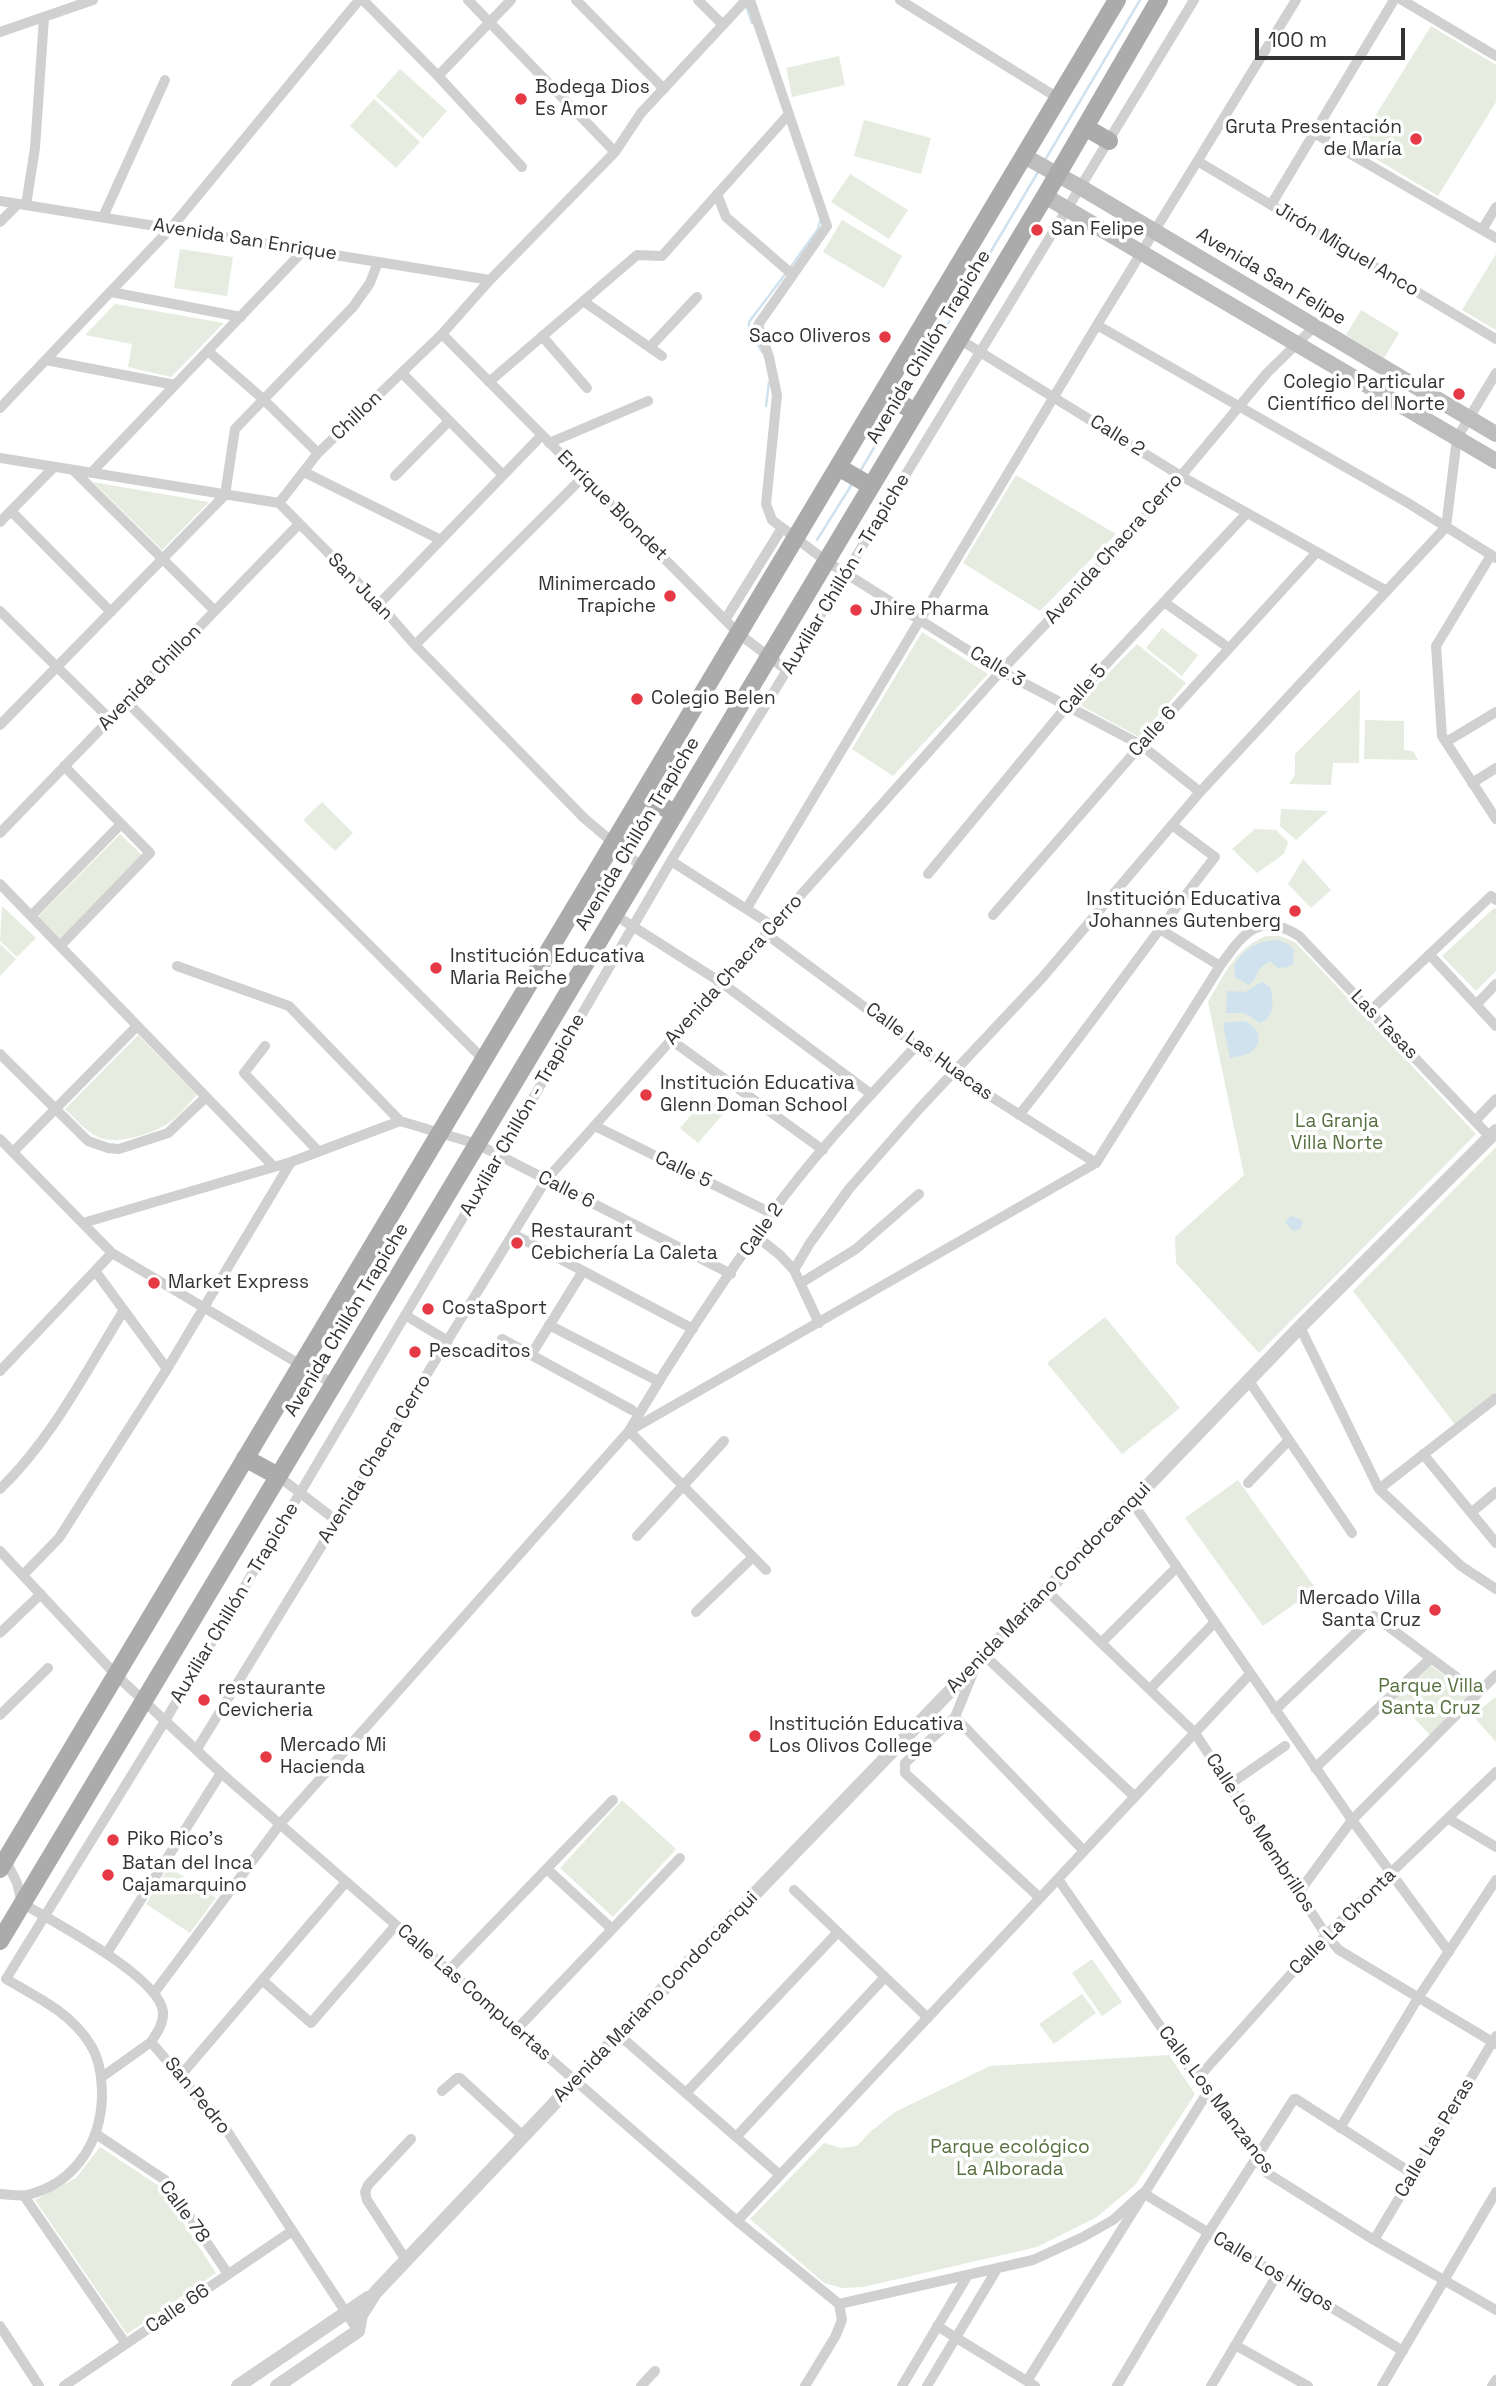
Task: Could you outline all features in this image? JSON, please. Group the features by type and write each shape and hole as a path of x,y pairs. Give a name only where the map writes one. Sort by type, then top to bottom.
{"main road":[{"name":"Avenida Chillón Trapiche","path":"2,1860 116,1675 739,634 788,533 838,467 1116,0"},
{"name":"Avenida Chillón Trapiche","path":"0,1941 1045,196 1159,0"},
{"path":"1085,127 1109,141"},
{"name":"Avenida San Felipe","path":"1024,156 1496,434"},
{"path":"1045,196 1496,461"},
{"path":"883,393 915,412"},
{"path":"838,467 871,486"},
{"path":"643,794 675,814"},
{"path":"245,1458 278,1476"}],"street":[{"path":"0,408 171,229 361,0 438,76 522,167"},
{"path":"468,0 615,152"},
{"path":"438,76 511,0"},
{"path":"576,0 664,89"},
{"path":"698,0 723,25"},
{"path":"725,620 788,533 772,520 766,504 777,396 769,357 758,325 827,226 748,0"},
{"name":"Chillon","path":"279,503 318,453 442,334 490,280 615,152 641,113 748,0"},
{"path":"900,0 1058,98"},
{"name":"Auxiliar Chillón - Trapiche","path":"102,2077 92,2045 67,2016 6,1979 165,1721 671,861 1194,0"},
{"path":"747,908 1097,325 1156,233 1296,0"},
{"path":"1271,205 1394,0"},
{"path":"1402,0 1496,56"},
{"path":"0,32 94,1"},
{"path":"0,222 22,204 36,148 44,18"},
{"path":"103,217 165,80"},
{"path":"489,382 637,255 662,256 789,114"},
{"path":"1314,133 1496,238"},
{"name":"Jirón Miguel Anco","path":"1199,162 1496,339"},
{"path":"717,194 726,216 793,275"},
{"name":"Avenida San Enrique","path":"0,201 490,280"},
{"path":"1482,230 1496,207"},
{"path":"91,473 304,250"},
{"path":"1,722 225,495 233,433 352,307 370,283 378,262"},
{"path":"111,292 241,317"},
{"path":"650,347 697,297"},
{"path":"583,301 662,356"},
{"path":"1097,325 1408,503 1493,557 1436,646 1442,736 1496,820"},
{"name":"Avenida Chacra Cerro","path":"197,1749 546,1180 1001,671 1181,476 1237,406 1314,327"},
{"name":"Enrique Blondet","path":"442,334 739,634 788,671"},
{"path":"542,336 587,388"},
{"name":"Calle 2","path":"959,339 1181,476 1387,591"},
{"path":"208,351 263,399 318,453"},
{"path":"46,360 175,385"},
{"path":"402,373 503,475"},
{"path":"794,1270 849,1189 952,1072 1042,978 1200,792 1446,527 1457,438 1496,373"},
{"path":"379,604 503,475 546,439 648,401"},
{"path":"395,476 449,421"},
{"path":"0,458 279,503"},
{"path":"0,522 54,467"},
{"path":"75,471 215,611"},
{"path":"304,471 439,539"},
{"path":"415,645 583,477"},
{"name":"San Juan","path":"279,503 575,809 613,845 643,868"},
{"path":"10,512 111,612"},
{"name":"Calle 5","path":"928,874 1067,706 1246,514"},
{"name":"Avenida Chillon","path":"1,831 299,524"},
{"name":"Calle 3","path":"788,533 826,561 1001,671 1141,745 1200,792"},
{"name":"Calle 6","path":"993,915 1141,745 1317,552"},
{"path":"1164,602 1229,648"},
{"path":"0,611 110,719"},
{"path":"127,702 484,1060"},
{"path":"1446,742 1496,712"},
{"path":"60,946 150,853 64,766"},
{"path":"1472,783 1496,768"},
{"path":"31,916 121,824"},
{"path":"1018,1115 1055,1070 1158,928 1216,857 1172,825"},
{"name":"Calle Las Huacas","path":"671,861 747,908 770,930 952,1072 1096,1163"},
{"path":"0,884 274,1167"},
{"path":"1370,1011 1491,896 1496,900"},
{"path":"615,915 722,983 871,1094"},
{"name":"Las Tasas","path":"1220,966 1239,939 1256,927 1271,923 1286,927 1299,936 1475,1121 1493,1134"},
{"path":"2,1860 17,1883 22,1903 107,1953 154,1993 280,1824 629,1431 1096,1163 1220,966 1158,928"},
{"path":"1430,955 1496,1026"},
{"path":"83,1223 291,1162 400,1121 289,1006 177,966"},
{"path":"1476,1005 1496,984"},
{"path":"13,1152 137,1026"},
{"path":"671,1040 823,1150"},
{"name":"Calle 2","path":"629,1431 658,1381 771,1213 871,1094 917,1045"},
{"path":"265,1046 244,1073 318,1151"},
{"path":"0,1054 88,1141 108,1148 119,1149 168,1133 206,1097"},
{"path":"1475,1121 1496,1099"},
{"name":"Calle 6","path":"400,1121 477,1144 731,1273"},
{"name":"Calle 5","path":"595,1126 771,1213"},
{"name":"Avenida Mariano Condorcanqui","path":"358,2331 360,2315 375,2293 575,2081 1300,1327 1493,1134"},
{"path":"0,1139 112,1253 333,1384"},
{"path":"23,1576 59,1538 167,1368 291,1162"},
{"path":"801,1283 856,1249 919,1194"},
{"path":"513,1234 693,1329"},
{"path":"756,1236 794,1270 819,1323"},
{"path":"0,1371 112,1253"},
{"path":"531,1355 583,1271"},
{"path":"96,1272 167,1368"},
{"path":"0,1489 23,1467 54,1423 124,1310"},
{"path":"405,1315 448,1340"},
{"path":"550,1325 658,1381"},
{"path":"1300,1327 1379,1489 1461,1566 1495,1587"},
{"path":"502,1339 632,1410"},
{"path":"1249,1381 1352,1534"},
{"path":"1379,1489 1496,1398"},
{"path":"629,1431 766,1570"},
{"path":"1248,1483 1289,1440"},
{"path":"637,1536 724,1441"},
{"path":"1423,1454 1496,1543"},
{"path":"278,1476 337,1521"},
{"path":"1472,1512 1496,1492"},
{"path":"1132,1502 1315,1768 1449,1951"},
{"name":"Calle Las Compuertas","path":"1,1554 116,1675 221,1773 737,2221 839,2304"},
{"path":"696,1612 753,1557"},
{"path":"1101,1643 1177,1567"},
{"name":"Calle Los Membrillos","path":"1046,1590 1195,1733 1326,1935 1339,1950 1495,2041"},
{"path":"0,1633 41,1594"},
{"path":"1275,1710 1374,1616 1478,1693"},
{"path":"1150,1689 1215,1622"},
{"path":"1315,1768 1431,1658"},
{"path":"1040,1898 905,1773 905,1763 956,1717 981,1659 1135,1797"},
{"path":"0,1715 48,1668"},
{"path":"737,2221 1250,1674"},
{"path":"1299,1892 1352,1820 1496,1675"},
{"path":"956,1717 1084,1851"},
{"path":"1228,1786 1285,1746"},
{"name":"Calle La Chonta","path":"1197,2079 1326,1935 1496,1772"},
{"path":"107,1953 221,1773"},
{"path":"448,1971 613,1800"},
{"path":"1449,1819 1496,1847"},
{"path":"516,2030 680,1858"},
{"path":"547,1869 612,1929"},
{"name":"Calle Los Manzanos","path":"1058,1879 1197,2079 1268,2173 1288,2188 1496,2309"},
{"path":"1340,2128 1418,1998 1496,1881"},
{"path":"181,2075 346,1882"},
{"path":"794,1890 928,2018"},
{"path":"262,1980 311,2023 396,1925"},
{"path":"685,2093 838,1932"},
{"path":"736,2137 885,1977"},
{"name":"San Pedro","path":"154,1993 163,2014 159,2031 151,2042 227,2131 358,2331"},
{"path":"619,2035 780,2175"},
{"name":"Calle Las Peras","path":"1374,2239 1495,2041"},
{"path":"0,2193 24,2196 51,2186 70,2174 86,2154 96,2134 102,2106 102,2077 151,2042"},
{"path":"442,2091 460,2078 523,2136"},
{"path":"937,2326 1031,2383 1143,2193 1207,2092"},
{"path":"1120,2385 1208,2233 1294,2099 1413,2174"},
{"name":"Calle 78","path":"96,2134 165,2180 228,2274"},
{"path":"406,2260 367,2200 365,2192 368,2185 411,2139"},
{"path":"1381,2386 1496,2192"},
{"path":"806,2386 842,2320 839,2304 1034,2260 1113,2220 1143,2193"},
{"name":"Calle Los Higos","path":"1143,2193 1402,2351"},
{"path":"24,2196 126,2344"},
{"name":"Calle 66","path":"64,2386 292,2231"},
{"path":"927,2386 997,2269"},
{"path":"902,2386 968,2275"},
{"path":"1211,2386 1277,2275"},
{"name":"Avenida Mariano Condorcanqui","path":"238,2386 375,2293"},
{"path":"0,2326 39,2386"},
{"path":"277,2386 358,2331"},
{"path":"1235,2345 1308,2386"},
{"path":"641,2386 655,2371"},
{"path":"1492,2386 1496,2379"}],"green space":[{"path":"1431,26 1496,65 1496,102 1438,196 1356,147"},
{"path":"839,56 845,85 792,97 786,68"},
{"path":"400,69 447,111 423,138 376,96"},
{"path":"374,99 420,142 396,168 350,126"},
{"path":"864,120 931,138 921,174 854,156"},
{"path":"850,174 908,210 889,239 831,202"},
{"path":"842,220 902,256 884,288 823,252"},
{"path":"180,249 233,257 227,296 174,288"},
{"path":"1496,254 1496,330 1462,310"},
{"path":"115,304 224,323 171,377 128,367 132,344 85,335"},
{"path":"1361,310 1399,333 1384,358 1346,335"},
{"path":"1016,475 1116,534 1040,611 963,563"},
{"path":"93,482 209,502 162,550"},
{"path":"1162,628 1198,655 1182,676 1146,648"},
{"path":"922,632 988,674 893,776 852,749"},
{"path":"1137,644 1186,683 1139,737 1078,704"},
{"path":"1360,689 1359,763 1333,763 1331,785 1289,784 1295,775 1295,754"},
{"path":"1365,720 1404,721 1404,750 1413,751 1418,760 1364,759"},
{"path":"322,802 353,833 335,851 303,820"},
{"path":"1281,809 1328,811 1296,840 1280,826"},
{"path":"1255,829 1276,830 1288,842 1284,854 1257,873 1232,849"},
{"path":"120,834 142,855 61,939 38,917"},
{"path":"1303,859 1331,890 1311,908 1288,884"},
{"path":"2,906 36,938 17,957 0,941"},
{"path":"1494,908 1496,971 1476,991 1442,956"},
{"name":"La Granja Villa Norte","path":"1266,936 1280,936 1295,942 1476,1134 1259,1353 1176,1263 1175,1237 1244,1175 1208,1002 1238,955"},
{"path":"0,944 16,959 0,976"},
{"path":"138,1035 197,1095 174,1119 155,1130 125,1139 98,1137 84,1128 65,1109"},
{"path":"707,1097 725,1112 698,1143 680,1128"},
{"path":"1496,1147 1496,1392 1456,1426 1353,1291"},
{"path":"1105,1317 1180,1408 1122,1454 1047,1363"},
{"path":"1238,1480 1316,1589 1263,1626 1185,1518"},
{"name":"Parque Villa Santa Cruz","path":"1429,1664 1470,1694 1430,1735 1394,1697"},
{"path":"1495,1697 1496,1699 1496,1742 1473,1716"},
{"path":"622,1800 676,1849 613,1917 560,1868"},
{"path":"169,1867 216,1898 190,1933 146,1904"},
{"path":"1092,1959 1122,2002 1102,2016 1072,1973"},
{"path":"1082,1994 1096,2013 1054,2044 1039,2024"},
{"name":"Parque ecológico La Alborada","path":"1169,2055 1195,2094 1136,2184 1097,2217 1037,2247 863,2287 842,2288 824,2283 750,2219 824,2143 841,2148 857,2146 895,2112 990,2066"},
{"path":"100,2147 159,2186 216,2273 127,2334 35,2200 76,2178"}],"water":[{"path":"1278,940 1294,950 1293,964 1278,968 1270,961 1249,985 1235,977 1234,965 1242,954 1258,943"},
{"path":"1262,982 1270,987 1272,998 1271,1013 1265,1020 1260,1023 1244,1013 1226,1013 1227,991 1245,992"},
{"path":"1243,1021 1257,1031 1259,1041 1247,1054 1230,1058 1223,1023"},
{"path":"1290,1216 1300,1219 1303,1223 1300,1229 1293,1231 1285,1222"}],"waterway":[{"path":"1045,160 1140,0"},
{"path":"746,6 752,23"},
{"path":"904,398 1038,172"},
{"path":"790,268 818,229 820,221"},
{"path":"762,352 749,329 749,322 786,273"},
{"path":"766,406 769,382"},
{"path":"859,473 897,409"},
{"path":"817,540 852,484"}],"place":[{"name":"Bodega Dios Es Amor","path":"521,99"},
{"name":"Gruta Presentación de María","path":"1416,139"},
{"name":"San Felipe","path":"1037,230"},
{"name":"Saco Oliveros","path":"885,337"},
{"name":"Colegio Particular Científico del Norte","path":"1459,394"},
{"name":"Minimercado Trapiche","path":"670,596"},
{"name":"Jhire Pharma","path":"856,610"},
{"name":"Colegio Belen","path":"637,699"},
{"name":"Institución Educativa Johannes Gutenberg","path":"1295,911"},
{"name":"Institución Educativa Maria Reiche","path":"436,968"},
{"name":"Institución Educativa Glenn Doman School","path":"646,1095"},
{"name":"Restaurant Cebichería La Caleta","path":"517,1243"},
{"name":"Market Express","path":"154,1283"},
{"name":"CostaSport","path":"428,1309"},
{"name":"Pescaditos","path":"415,1352"},
{"name":"Mercado Villa Santa Cruz","path":"1435,1610"},
{"name":"restaurante Cevicheria","path":"204,1700"},
{"name":"Institución Educativa Los Olivos College","path":"755,1736"},
{"name":"Mercado Mi Hacienda","path":"266,1757"},
{"name":"Piko Rico's","path":"113,1840"},
{"name":"Batan del Inca Cajamarquino","path":"108,1875"}]}
